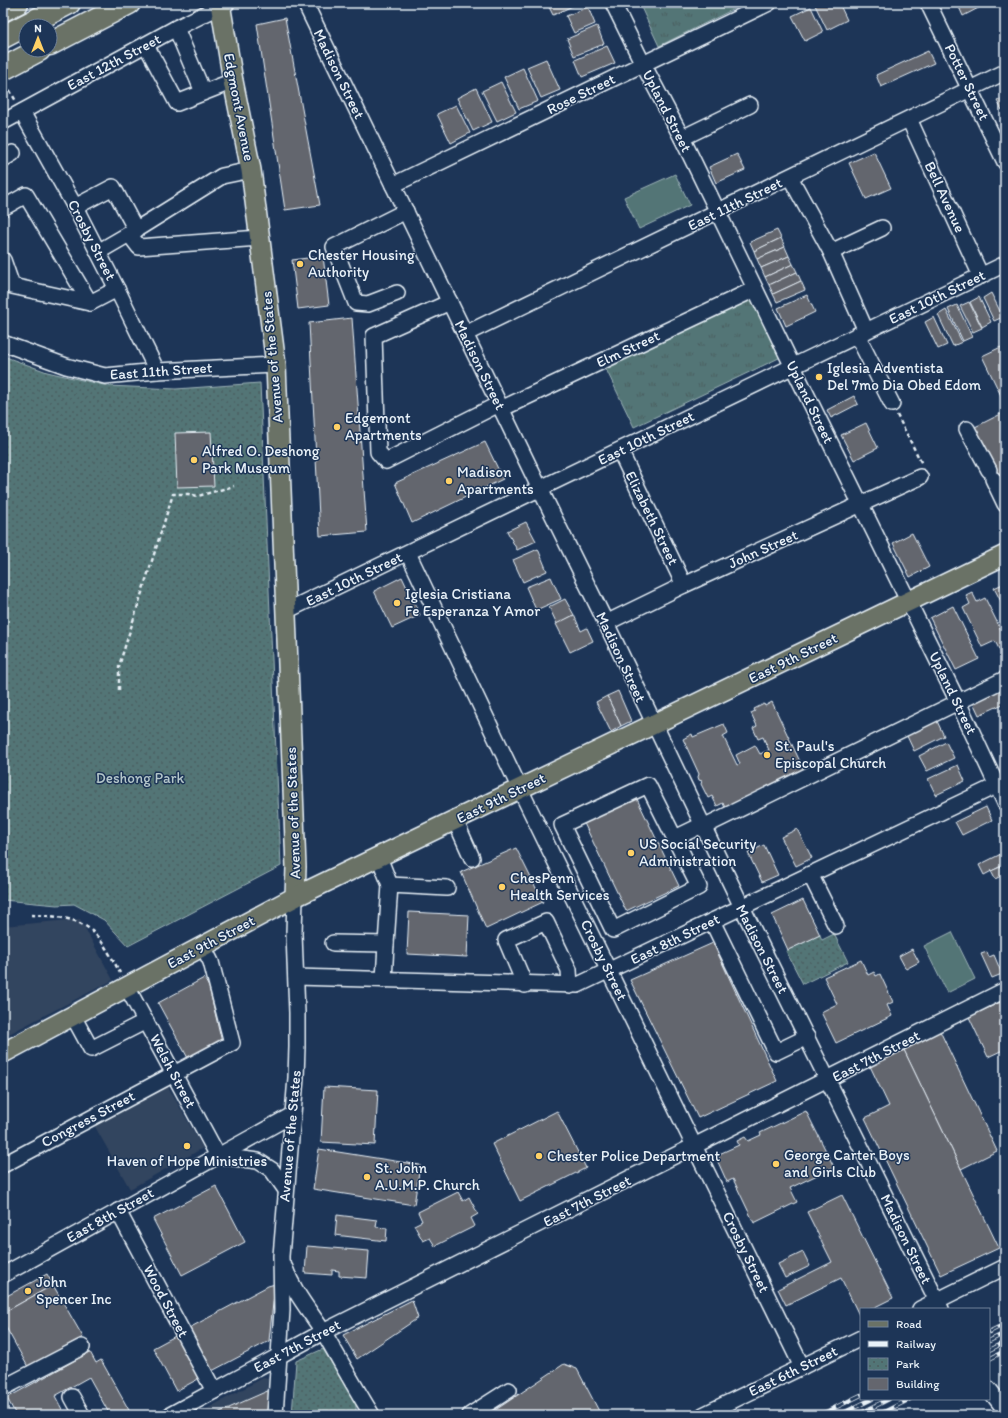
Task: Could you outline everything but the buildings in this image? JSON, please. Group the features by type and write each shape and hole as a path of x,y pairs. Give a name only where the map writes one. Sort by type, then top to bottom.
{"highway":[{"path":"3,10 17,3"},
{"path":"3,37 69,3"},
{"path":"58,40 129,3"},
{"path":"3,69 24,58"}],"main road":[{"name":"Edgmont Avenue","path":"223,4 233,80 251,170 256,211"},
{"name":"Avenue of the States","path":"256,211 276,365 296,867 295,897"},
{"name":"East 9th Street","path":"3,1053 295,897 1005,555"}],"street":[{"name":"Madison Street","path":"305,3 606,624 702,826 939,1305"},
{"name":"Upland Street","path":"613,3 682,138 908,602 958,702 1001,783 1005,803"},
{"name":"Rose Street","path":"393,185 769,3"},
{"name":"East 12th Street","path":"3,122 223,4"},
{"name":"Potter Street","path":"934,5 970,89 1005,162"},
{"path":"176,28 203,92"},
{"path":"146,44 177,103 233,80"},
{"name":"East 11th Street","path":"465,334 1005,72"},
{"path":"682,138 750,105"},
{"name":"Crosby Street","path":"22,112 75,207 157,371"},
{"name":"Bell Avenue","path":"908,119 981,276"},
{"path":"98,252 222,176 251,170"},
{"path":"790,177 831,252 862,333 892,404"},
{"path":"75,207 113,187 139,247 259,238"},
{"path":"3,208 26,195 90,303"},
{"path":"397,293 368,304 356,303 334,247 406,211"},
{"path":"831,252 882,228"},
{"path":"3,260 12,286 90,303 117,289"},
{"name":"East 10th Street","path":"286,611 1005,264"},
{"name":"Elm Street","path":"450,302 374,336 378,452 386,461 755,289"},
{"name":"East 11th Street","path":"3,343 66,366 105,376 157,371 276,365"},
{"path":"967,429 1005,504"},
{"name":"Elizabeth Street","path":"620,451 684,585"},
{"name":"John Street","path":"606,624 684,585 920,477"},
{"name":"Crosby Street","path":"408,553 520,789 802,1367"},
{"path":"675,838 1005,678"},
{"name":"East 8th Street","path":"296,978 570,986 584,983 1001,783"},
{"path":"648,785 675,838 699,887 613,930 562,824 648,785"},
{"path":"455,820 472,858"},
{"path":"379,857 390,885 384,980"},
{"path":"566,884 585,874"},
{"path":"810,874 836,926"},
{"path":"390,885 447,888"},
{"name":"Avenue of the States","path":"275,1415 282,1310 281,1256 297,1047 294,934 295,897"},
{"path":"712,921 776,1052 807,1037"},
{"path":"525,985 506,940 546,922 569,970 570,986"},
{"path":"333,943 386,944"},
{"name":"Congress Street","path":"3,1165 232,1043 211,962 203,946"},
{"name":"Welsh Street","path":"127,987 218,1156"},
{"name":"East 7th Street","path":"170,1415 323,1332 1005,990"},
{"path":"73,1016 91,1050 146,1021"},
{"name":"East 8th Street","path":"3,1274 292,1115"},
{"path":"218,1156 258,1161 272,1170 286,1190"},
{"name":"Wood Street","path":"118,1211 214,1391"},
{"path":"281,1256 290,1282 323,1332 369,1413"},
{"path":"925,1308 939,1305 1005,1267"},
{"name":"East 6th Street","path":"703,1415 860,1338"},
{"path":"3,1388 82,1347"},
{"path":"470,1415 509,1390"},
{"path":"990,1390 1005,1410"},
{"path":"72,1397 82,1415"}],"path":[{"path":"892,404 922,465 920,477"},
{"path":"119,690 119,667 173,494 198,496 234,486"},
{"path":"31,914 65,917 86,926 96,934 102,942 127,987"}],"shaded area":[{"path":"80,919 113,980 3,1037 3,926"},
{"path":"162,1076 203,1148 130,1189 89,1116"},
{"path":"263,1378 268,1379 265,1415 196,1415"}],"green space":[{"path":"639,3 746,3 659,46"},
{"path":"675,174 690,205 639,229 624,197"},
{"path":"751,295 781,357 634,427 604,365"},
{"name":"Deshong Park","path":"3,356 47,372 108,386 176,389 260,383 281,866 128,946 104,920 74,904 57,905 3,900"},
{"path":"952,932 975,979 947,993 924,946"},
{"path":"834,934 848,962 803,984 786,951 820,935 822,940"},
{"path":"323,1349 356,1403 356,1415 292,1415 296,1361"}],"railway":[{"path":"990,1332 1005,1324"},
{"path":"990,1340 1005,1333"},
{"path":"990,1350 1005,1342"},
{"path":"990,1358 1005,1351"},
{"path":"820,1415 860,1395"},
{"path":"839,1415 870,1400"},
{"path":"857,1415 887,1400"},
{"path":"878,1415 908,1400"}],"place":[{"name":"Chester Housing Authority","path":"300,264"},
{"name":"Iglesia Adventista Del 7mo Dia Obed Edom","path":"819,377"},
{"name":"Edgemont Apartments","path":"337,427"},
{"name":"Alfred O. Deshong Park Museum","path":"194,460"},
{"name":"Madison Apartments","path":"449,481"},
{"name":"Iglesia Cristiana Fe Esperanza Y Amor","path":"397,603"},
{"name":"St. Paul's Episcopal Church","path":"767,755"},
{"name":"US Social Security Administration","path":"631,853"},
{"name":"ChesPenn Health Services","path":"502,887"},
{"name":"Haven of Hope Ministries","path":"187,1146"},
{"name":"Chester Police Department","path":"539,1156"},
{"name":"George Carter Boys and Girls Club","path":"776,1164"},
{"name":"St. John A.U.M.P. Church","path":"367,1177"},
{"name":"John Spencer Inc","path":"28,1291"}]}
